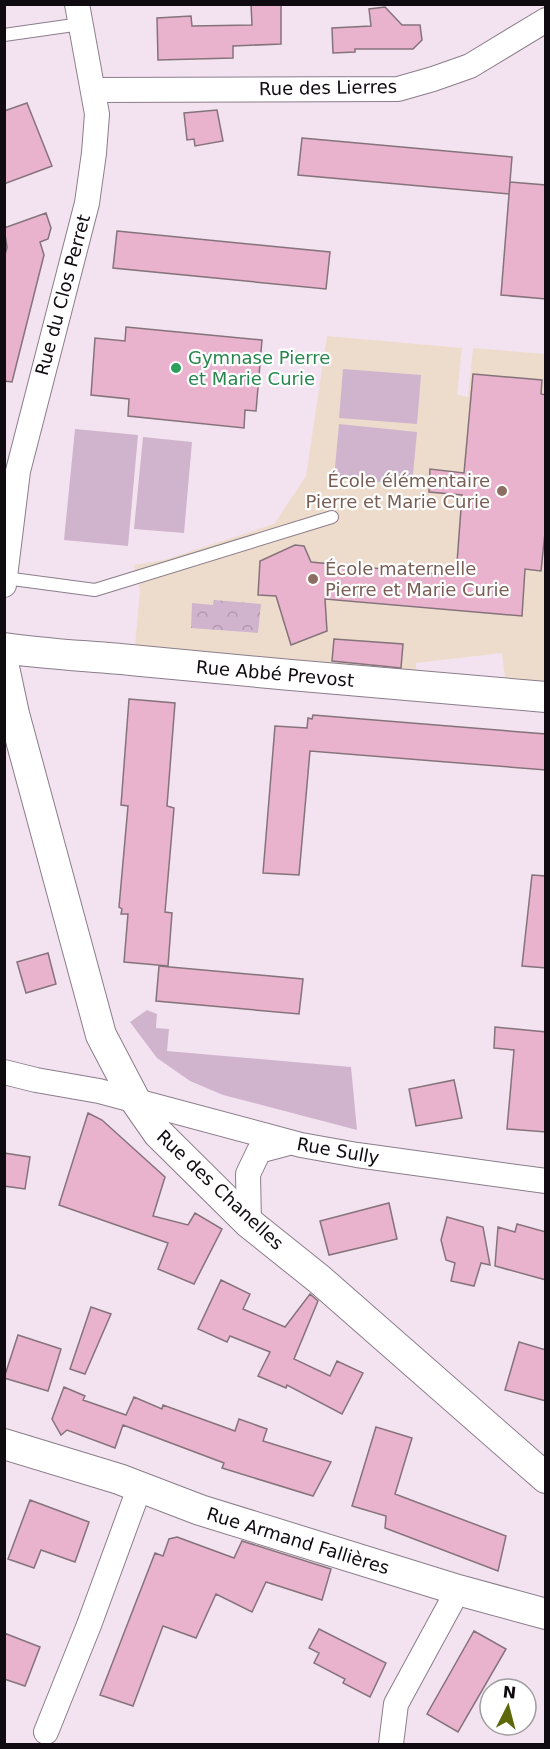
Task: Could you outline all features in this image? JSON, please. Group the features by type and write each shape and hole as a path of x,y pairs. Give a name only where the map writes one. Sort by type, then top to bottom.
{"street":[{"name":"Rue du Clos Perret","path":"4,585 18,471 87,203 97,114 79,14"},
{"name":"Rue des Lierres","path":"94,90 398,88 470,66 546,20"},
{"name":"Rue Abbé Prevost","path":"4,648 42,654 261,674 546,697"},
{"name":"Rue des Chanelles","path":"4,667 14,714 101,1035 135,1100 158,1133 249,1223 319,1280 546,1479"},
{"name":"Rue Sully","path":"4,1072 99,1091 290,1143 357,1155 546,1181"},
{"path":"249,1223 248,1174 259,1151 290,1143"},
{"name":"Rue Armand Fallières","path":"4,1444 140,1486 200,1510 458,1590 546,1614"},
{"path":"46,1732 89,1625 140,1486"},
{"path":"391,1744 396,1704 458,1590"}],"lane":[{"path":"4,35 79,14"},
{"path":"5,578 95,590 332,517"}],"shaded area":[{"path":"327,336 462,348 457,395 468,397 473,348 545,354 545,681 505,678 502,653 416,663 416,670 135,646 140,590 134,565 164,560 274,524 306,476"}],"green space":[{"path":"343,369 421,375 417,424 339,418"},
{"path":"339,424 417,432 412,485 334,478"},
{"path":"75,429 138,435 128,546 64,540"},
{"path":"143,437 192,442 184,533 134,529"},
{"path":"214,600 261,604 258,633 191,628 192,603 213,605"},
{"path":"147,1010 157,1014 156,1028 169,1029 167,1051 351,1067 357,1130 223,1095 190,1081 157,1058 130,1022"}],"building":[{"path":"251,4 281,4 281,44 233,46 233,58 158,60 157,18 191,16 192,26 252,25"},
{"path":"385,7 402,25 420,25 422,40 413,49 355,49 355,52 333,53 332,28 371,26 369,9"},
{"path":"27,103 52,166 4,184 4,111"},
{"path":"217,110 223,141 195,146 194,139 187,140 184,113"},
{"path":"302,138 512,157 509,194 298,175"},
{"path":"510,182 546,185 546,299 501,295"},
{"path":"46,213 51,228 48,239 40,242 44,255 12,382 4,381 4,259 7,247 4,228"},
{"path":"117,231 330,252 326,289 113,268"},
{"name":"Gymnase Pierre et Marie Curie","path":"126,327 262,340 256,411 245,410 244,428 128,416 129,399 91,395 95,338 125,341"},
{"path":"473,374 542,380 541,394 546,395 546,523 541,571 525,569 522,616 325,599 327,631 291,645 276,596 258,595 260,561 295,545 304,546 311,562 456,576 462,495 429,492 430,469 464,473"},
{"path":"334,639 403,644 401,668 332,661"},
{"path":"129,699 175,703 167,806 174,808 165,912 172,913 168,966 124,962 128,914 121,914 122,909 119,907 128,806 121,805"},
{"path":"313,715 546,734 546,770 310,751 299,875 263,873 275,726 307,728 308,718 312,719"},
{"path":"532,875 546,876 546,968 522,966"},
{"path":"48,953 56,984 26,993 17,962"},
{"path":"159,966 303,979 299,1014 156,1001"},
{"path":"495,1027 546,1032 546,1132 507,1129 514,1050 494,1048"},
{"path":"454,1080 462,1118 416,1126 409,1089"},
{"path":"88,1113 102,1120 165,1177 153,1216 188,1225 195,1213 222,1229 194,1284 158,1269 168,1243 59,1205"},
{"path":"4,1153 30,1157 25,1189 4,1186"},
{"path":"389,1203 397,1239 329,1255 320,1221"},
{"path":"447,1217 483,1227 490,1265 481,1263 474,1286 451,1281 455,1263 446,1260 441,1240"},
{"path":"517,1224 546,1232 546,1280 495,1266 498,1227 515,1232"},
{"path":"221,1280 250,1294 243,1309 285,1327 310,1294 318,1301 294,1359 330,1376 337,1361 363,1373 342,1414 287,1385 286,1388 258,1376 270,1352 230,1336 227,1342 198,1329"},
{"path":"91,1307 111,1314 85,1374 70,1369"},
{"path":"18,1335 61,1349 48,1391 4,1378"},
{"path":"519,1342 546,1350 546,1401 505,1390"},
{"path":"64,1387 85,1396 83,1400 126,1415 134,1397 162,1409 163,1405 235,1431 239,1419 267,1429 263,1441 331,1462 313,1496 222,1468 224,1463 123,1425 115,1448 67,1430 61,1435 52,1419"},
{"path":"376,1427 412,1438 395,1494 506,1536 498,1571 385,1528 386,1516 352,1506"},
{"path":"30,1500 89,1522 75,1562 41,1550 34,1568 8,1559"},
{"path":"177,1537 234,1558 242,1541 331,1569 322,1600 266,1582 252,1612 216,1594 196,1638 163,1626 133,1706 100,1695 155,1553 163,1556 169,1539"},
{"path":"319,1629 386,1663 370,1697 343,1683 345,1679 314,1663 319,1653 309,1648"},
{"path":"474,1631 506,1649 490,1677 478,1677 478,1697 458,1732 427,1714"},
{"path":"4,1633 40,1647 25,1686 4,1679"}],"place":[{"name":"Gymnase Pierre et Marie Curie","path":"176,368"},
{"name":"École élémentaire Pierre et Marie Curie","path":"502,491"},
{"name":"École maternelle Pierre et Marie Curie","path":"313,579"}]}
